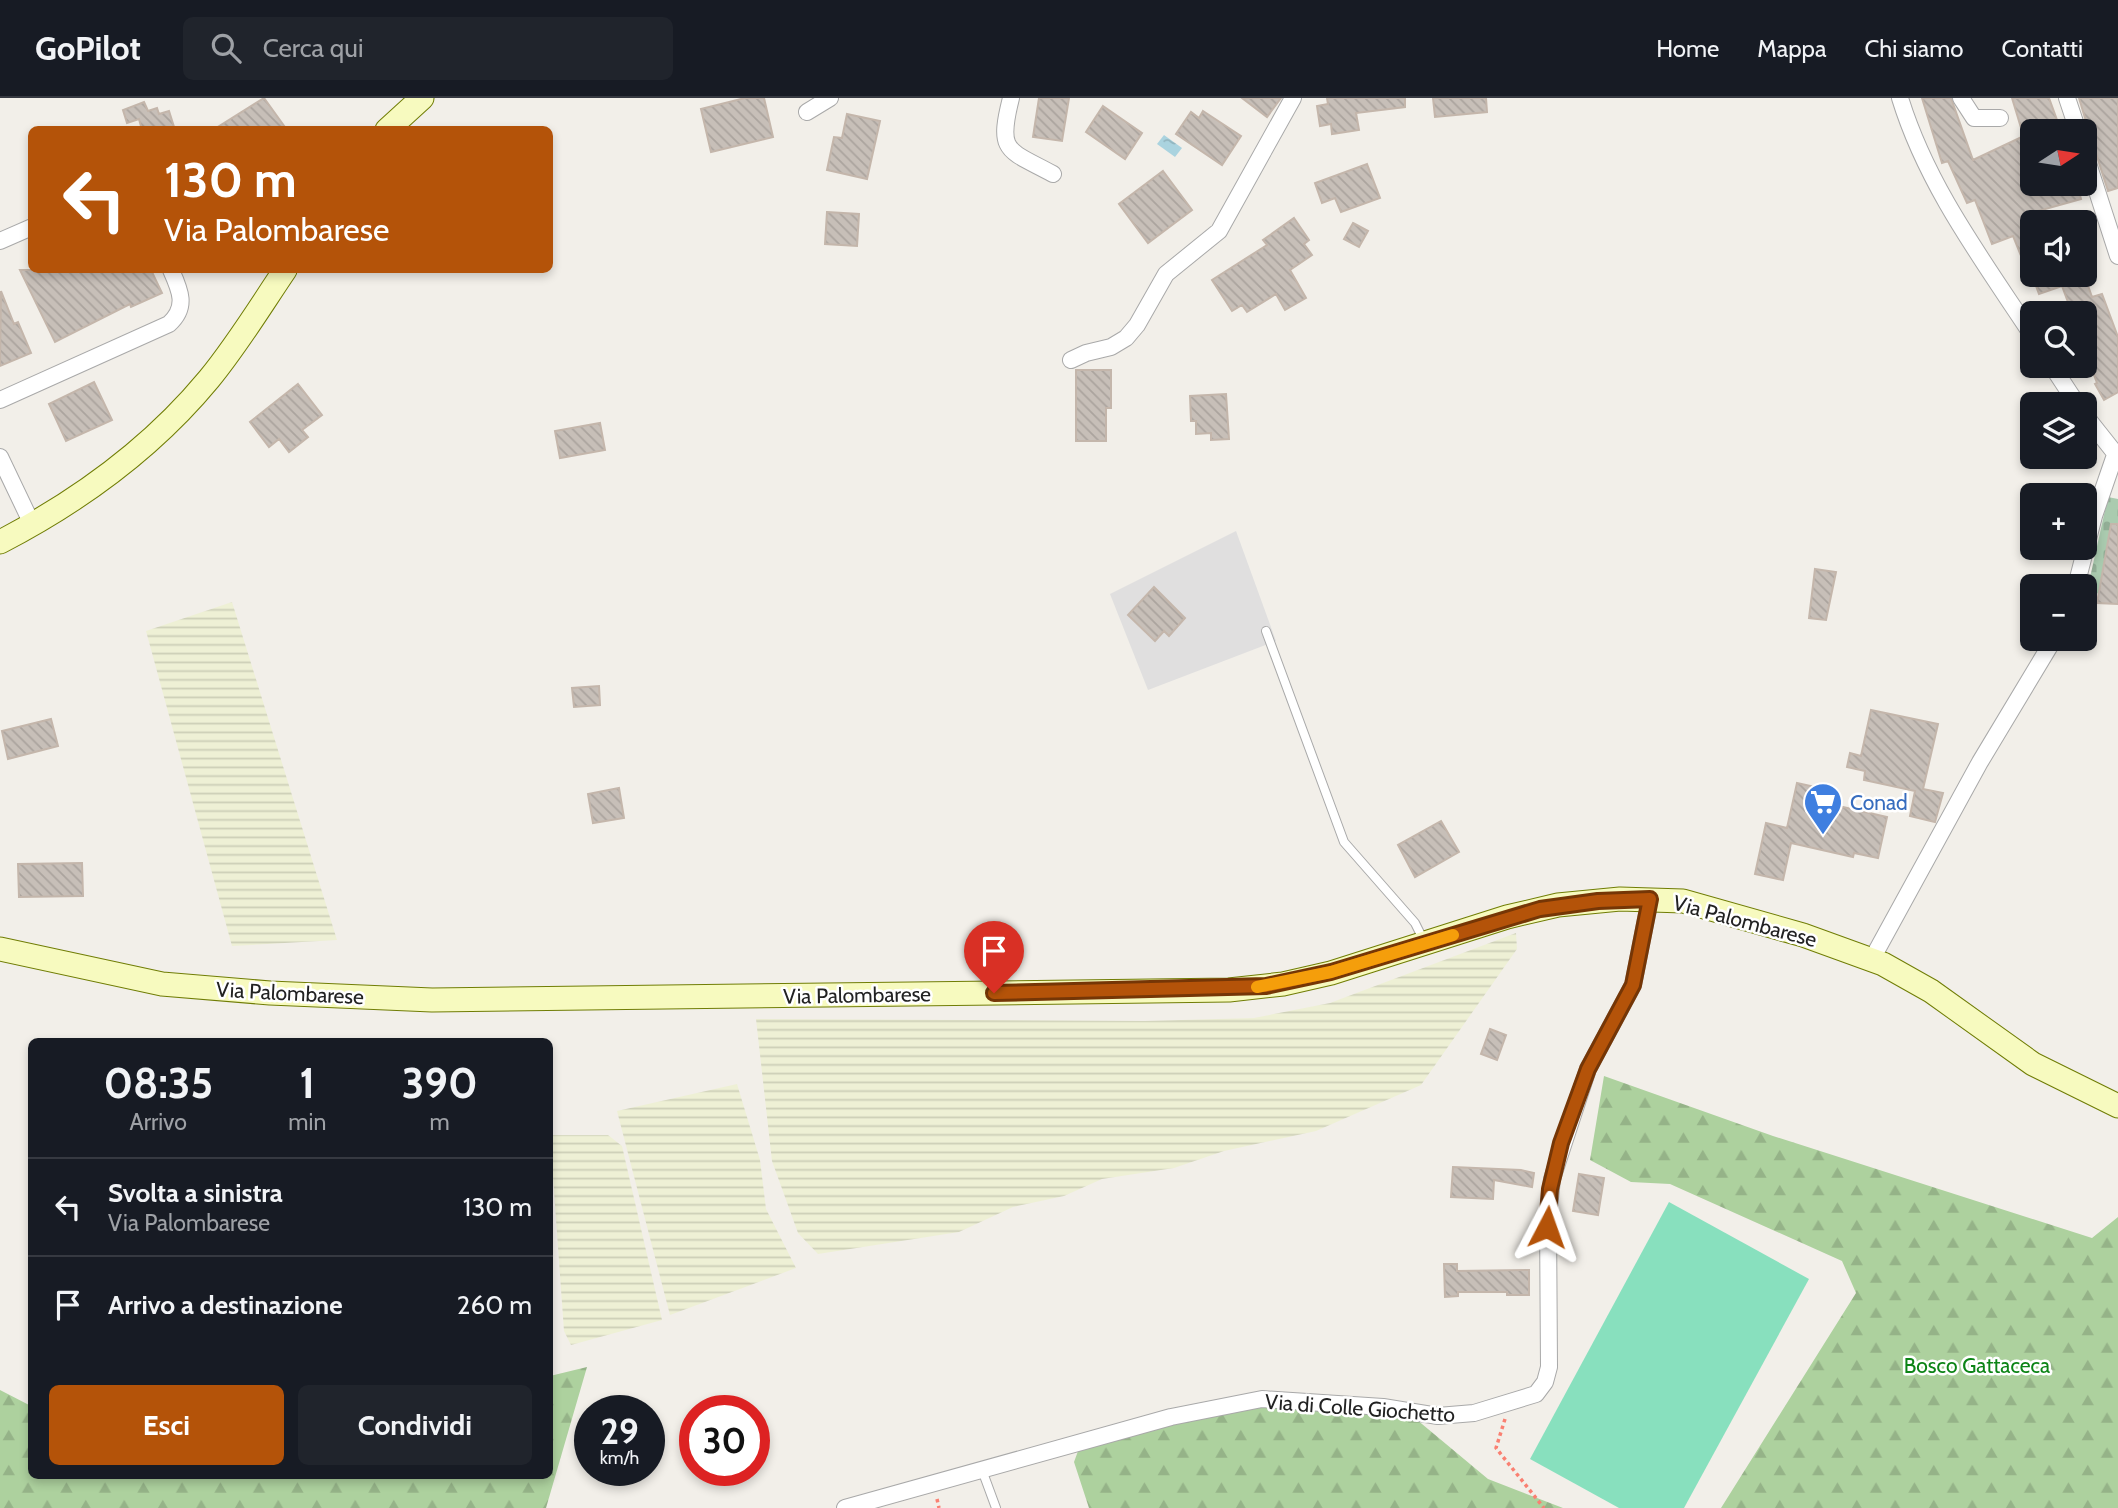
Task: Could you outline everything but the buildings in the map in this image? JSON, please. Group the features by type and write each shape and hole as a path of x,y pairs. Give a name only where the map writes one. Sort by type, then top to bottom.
{"main road":[{"path":"391,126 422,98"},
{"path":"0,542 100,481 168,423 218,367 283,273"},
{"name":"Via Palombarese","path":"0,949 162,984 257,992 432,1000 1248,989 1316,976 1558,905 1650,899 1709,907 1872,959 1931,991 2022,1058 2118,1106"}],"street":[{"path":"807,112 830,98"},
{"path":"1011,98 1003,131 1007,145 1016,154 1053,174"},
{"path":"1071,360 1086,352 1111,347 1126,338 1137,325 1166,274 1219,231 1293,98"},
{"path":"1900,98 1916,145 1936,187 2020,316"},
{"path":"1961,98 1973,118 2000,118"},
{"path":"2067,98 2074,119"},
{"path":"2097,191 2118,256"},
{"path":"0,241 28,229"},
{"path":"0,400 169,324 177,316 181,305 180,292 172,273"},
{"path":"2079,574 2094,516 2117,456 2097,431"},
{"path":"0,457 32,524"},
{"path":"1872,959 1991,742 2047,651"},
{"name":"Via di Colle Giochetto","path":"845,1508 1171,1418 1262,1399 1355,1404 1443,1416 1464,1415 1536,1394 1547,1377 1550,1363 1548,1217 1552,1180 1588,1069 1633,985 1650,899"}],"lane":[{"path":"1266,631 1344,842 1415,923 1425,945"},
{"path":"982,1470 996,1508"}],"path":[{"path":"1509,1403 1496,1448 1544,1508"}],"shaded area":[{"path":"1236,531 1276,641 1148,690 1110,594"}],"green space":[{"path":"2108,497 2118,499 2118,598 2097,593 2097,574 2091,574 2094,560 2097,560 2097,546"},
{"path":"232,602 337,940 232,946 146,631"},
{"path":"1516,933 1517,949 1421,1085 1316,1131 1224,1151 1174,1168 1102,1179 1064,1196 1013,1207 959,1232 818,1254 798,1233 772,1161 756,1019 1145,1021 1254,1018 1330,1003"},
{"name":"Bosco Gattaceca","path":"1604,1076 1773,1136 2092,1238 2118,1217 2118,1508 1721,1508 1856,1293 1842,1261 1670,1184 1631,1182 1590,1160"},
{"path":"737,1084 760,1160 766,1209 796,1268 670,1315 617,1111"},
{"path":"553,1135 608,1135 622,1146 662,1320 571,1345 564,1331 553,1177"},
{"path":"1669,1202 1809,1279 1684,1508 1619,1508 1530,1459"},
{"path":"587,1367 579,1395 574,1395 574,1412 546,1508 0,1508 0,1390 28,1404 28,1479 553,1479 553,1375"},
{"path":"1272,1394 1410,1414 1488,1479 1563,1508 1089,1508 1074,1462 1081,1443"}],"water":[{"path":"1164,135 1182,148 1175,157 1157,144"}],"slow traffic":[{"path":"1257,987 1299,981 1453,935"}],"place":[{"name":"Conad","path":"1823,836"}],"route":[{"path":"994,993 1248,989 1299,981 1540,909 1598,901 1650,899 1633,985 1588,1069 1561,1143 1550,1189 1547,1227"}]}
